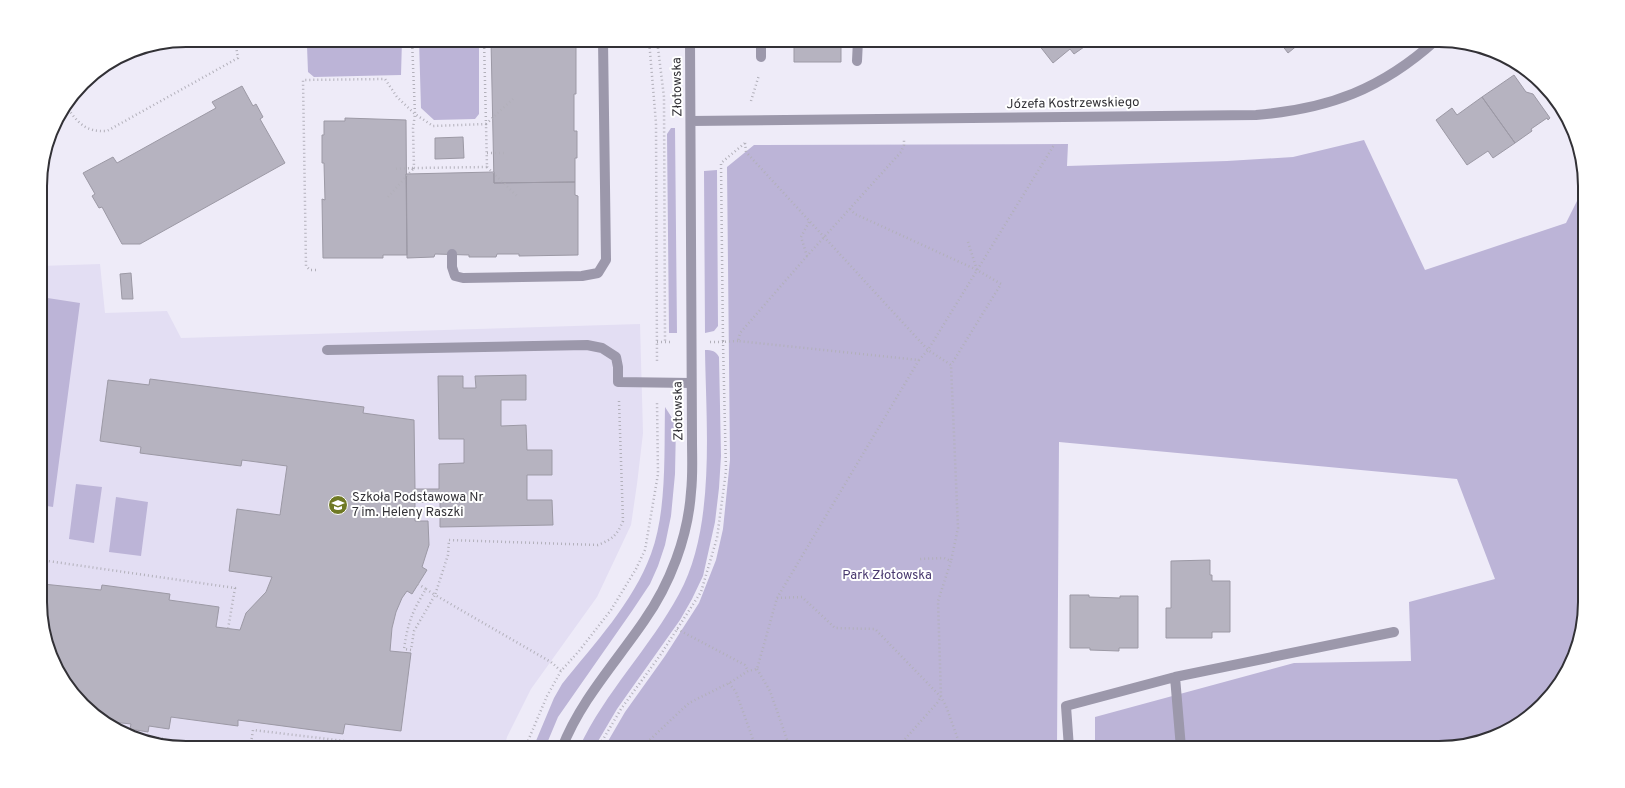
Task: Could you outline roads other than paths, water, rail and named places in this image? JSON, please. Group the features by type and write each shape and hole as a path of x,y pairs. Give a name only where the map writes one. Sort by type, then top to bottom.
{"street":[{"path":"452,254 452,267 455,276 463,278 582,276 598,273 606,260 603,47"},
{"name":"Złotowska","path":"565,741 580,711 646,620 662,593 682,541 689,511 691,491 690,47"},
{"path":"761,47 761,57"},
{"path":"857,61 858,47"},
{"name":"Józefa Kostrzewskiego","path":"691,121 1256,115 1293,111 1330,102 1371,86 1408,64 1428,47"},
{"path":"327,350 587,345 602,348 616,357 618,382 691,383"},
{"path":"1068,741 1066,706 1176,677 1394,632"},
{"path":"1176,677 1181,741"}],"place":[{"name":"Szkoła Podstawowa Nr 7 im. Heleny Raszki","path":"338,505"}],"park label":[{"name":"Park Złotowska","path":"887,576"}]}
